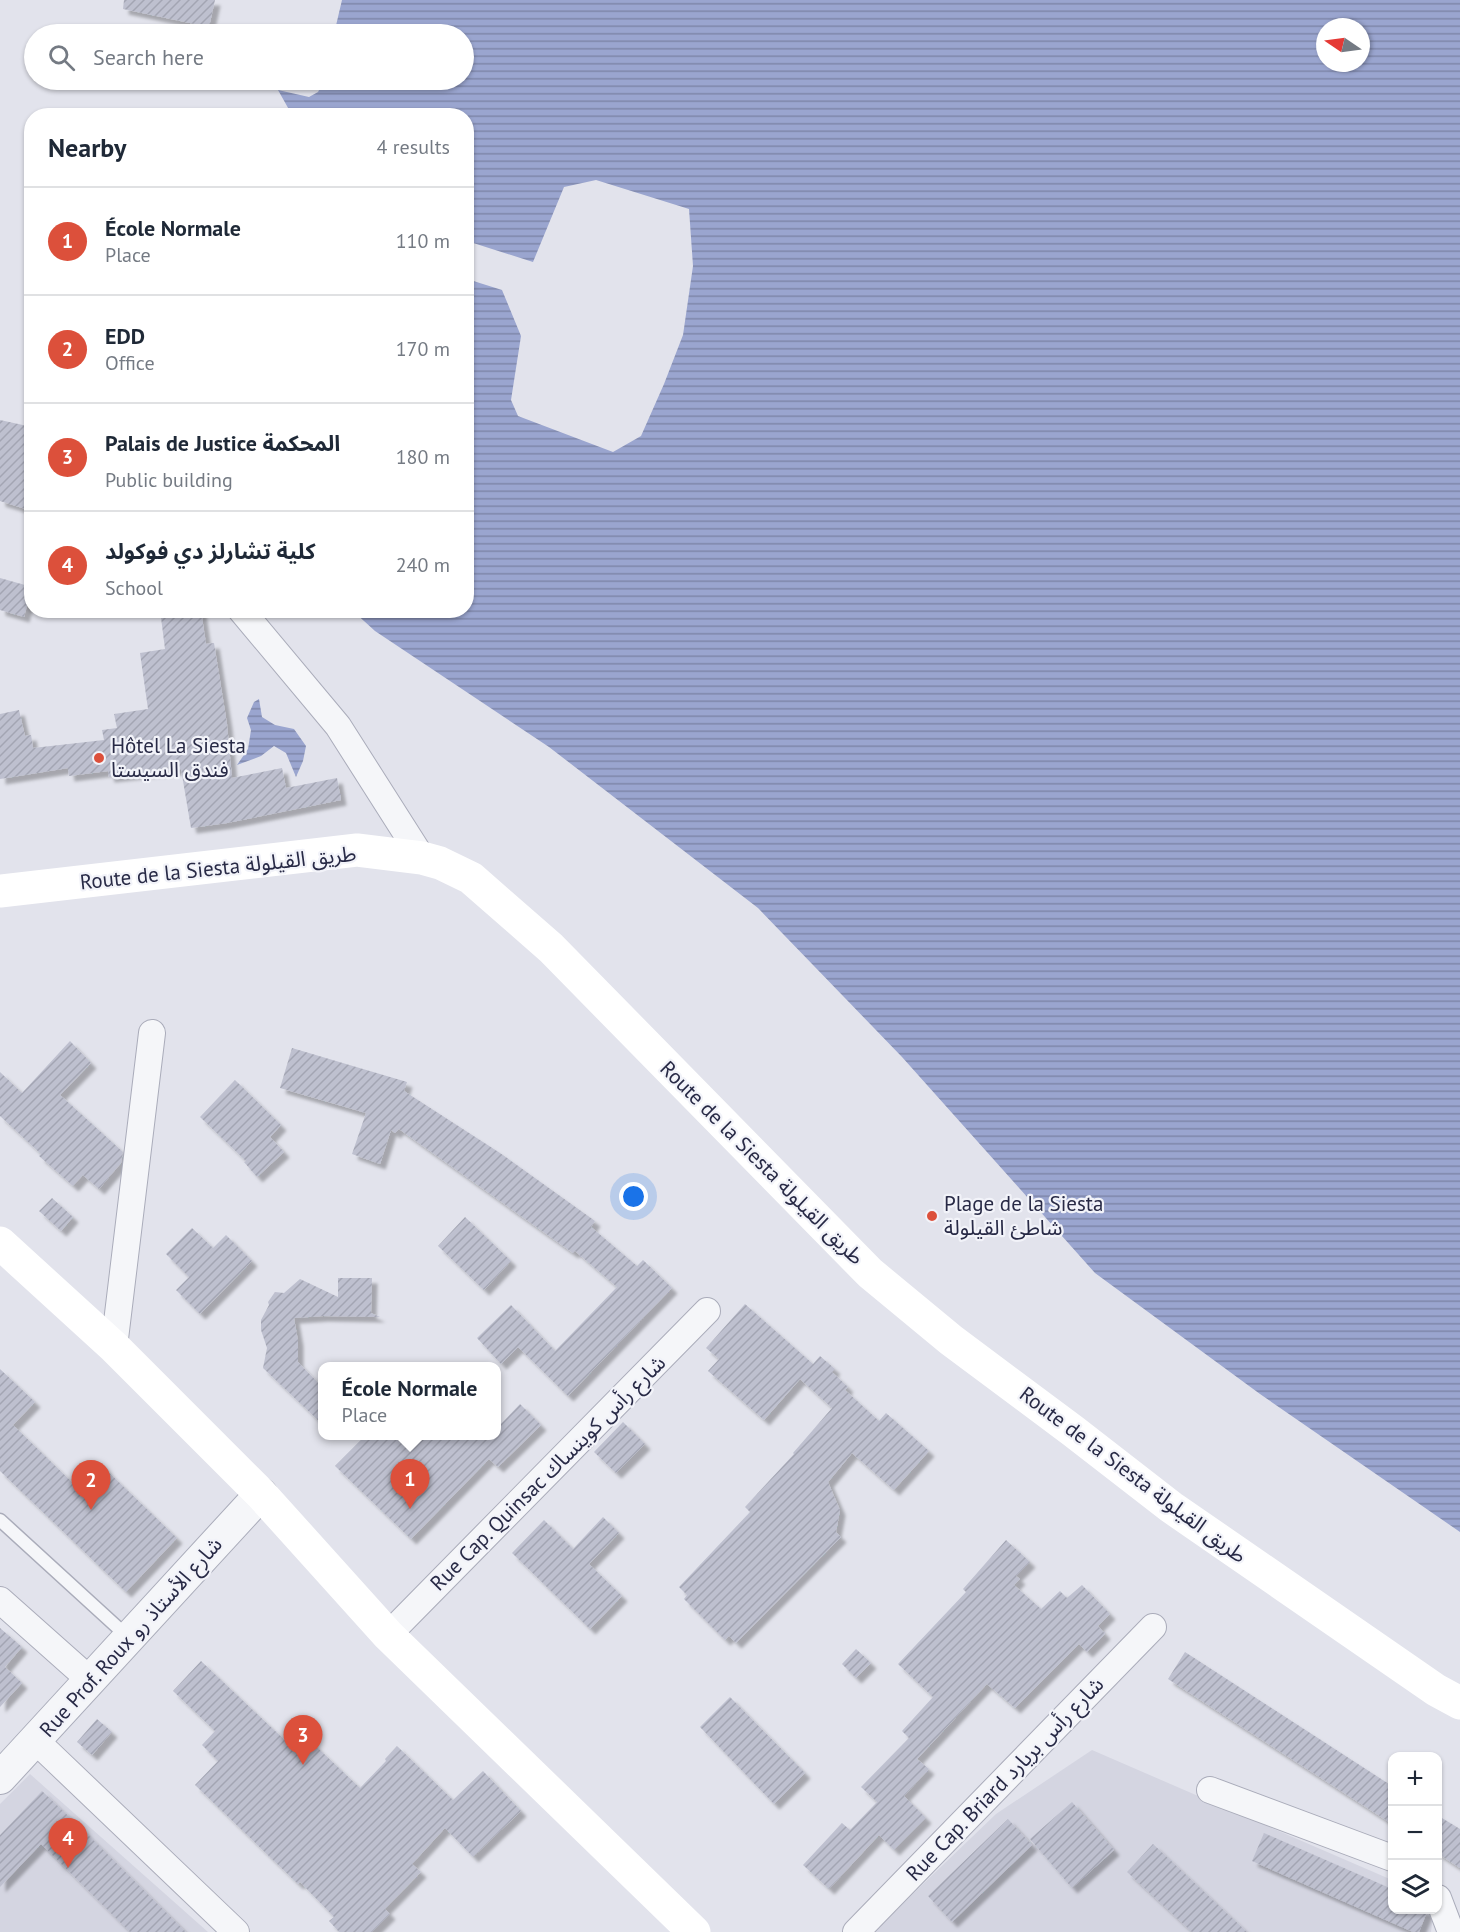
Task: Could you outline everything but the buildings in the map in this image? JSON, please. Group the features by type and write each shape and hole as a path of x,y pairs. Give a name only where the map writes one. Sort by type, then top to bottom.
{"main road":[{"name":"Route de la Siesta طريق القيلولة","path":"0,891 357,850 422,858 440,863 471,878 551,948 870,1272 951,1340 1208,1533 1436,1690 1460,1703"},
{"path":"0,1243 114,1347 261,1494 388,1635 694,1932"}],"street":[{"path":"248,618 338,726 422,858"},
{"path":"114,1347 152,1033"},
{"name":"Rue Cap. Quinsac شارع رأس كوينساك","path":"388,1635 707,1311"},
{"name":"Rue Prof. Roux شارع الأستاذ رو","path":"0,1778 261,1494"},
{"path":"0,1600 90,1680"},
{"name":"Rue Cap. Briard شارع رأس بريارد","path":"856,1932 1153,1627"},
{"path":"36,1741 236,1932"},
{"path":"1210,1790 1388,1857"},
{"path":"1442,1910 1451,1932"}],"lane":[{"path":"0,1521 129,1638"}],"shaded area":[{"path":"1092,1750 1388,1878 1388,1914 1433,1914 1431,1932 873,1932 996,1814"},
{"path":"30,1774 208,1932 0,1932 0,1804"}],"water":[{"path":"342,0 1460,0 1460,1532 1260,1394 1095,1273 902,1057 758,908 549,747 375,631 361,618 474,618 474,281 502,290 521,336 511,400 518,416 613,452 641,436 683,335 693,266 689,209 596,180 564,187 533,262 474,243 474,108 288,108 278,90 309,97 319,90 474,90 474,24 336,24"},
{"path":"259,699 262,717 275,725 294,729 306,746 296,777 286,753 274,746 261,756 237,765 248,749 251,730 247,718 254,702"}],"place":[{"name":"Hôtel La Siesta فندق السيستا","path":"99,758"},
{"name":"Plage de la Siesta شاطئ القيلولة","path":"932,1216"},
{"name":"École Normale","path":"410,1509"},
{"name":"EDD","path":"91,1510"},
{"name":"Palais de Justice المحكمة","path":"303,1765"},
{"name":"كلية تشارلز دي فوكولد","path":"68,1868"}]}
